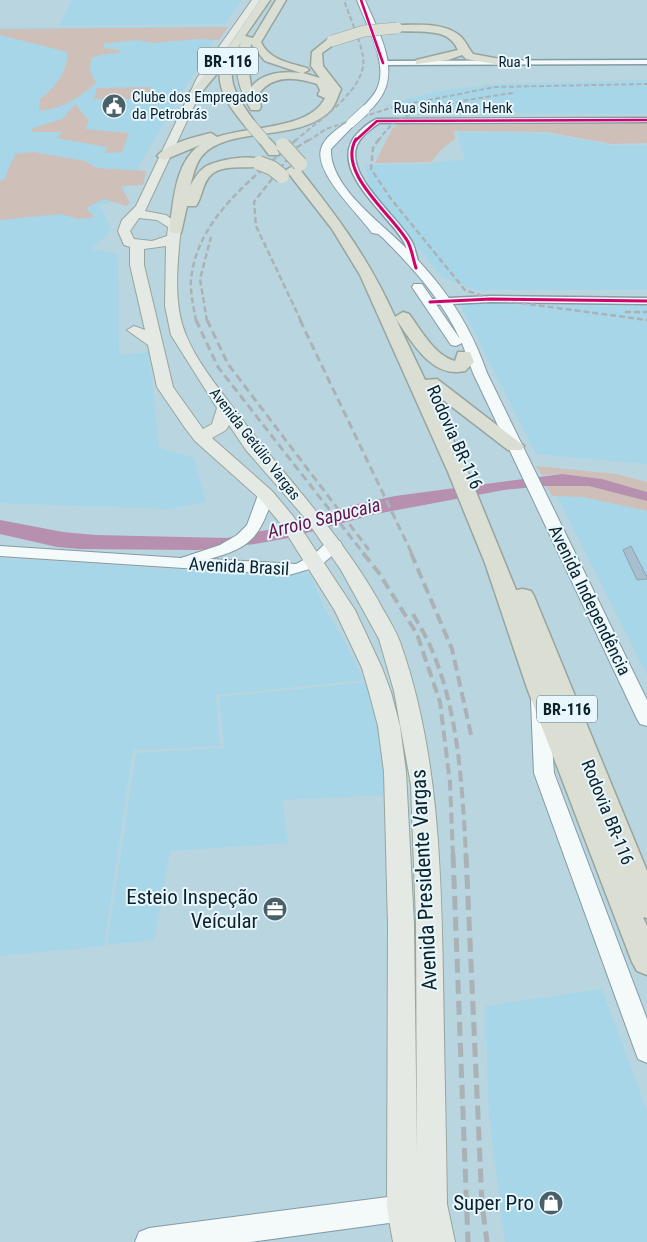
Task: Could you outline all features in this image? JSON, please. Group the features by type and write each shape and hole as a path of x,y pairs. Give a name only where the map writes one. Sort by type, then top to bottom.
{"highway":[{"name":"Rodovia BR-116","path":"257,117 229,94 225,81 225,68 232,48 264,0"},
{"name":"Rodovia BR-116","path":"264,0 243,50 243,80 246,93 257,117 292,170 349,223 403,317 431,383 464,471"},
{"name":"BR-116","path":"281,0 256,42 258,50 266,58 277,63 325,76"},
{"path":"176,233 189,165 197,152 210,144 226,138 286,127 304,122 322,112 334,97 336,89 317,66 317,52 332,41 364,31 397,28 445,32 462,42 464,51 470,57 500,62"},
{"name":"BR-116","path":"196,92 232,48"},
{"path":"420,62 448,57 464,51"},
{"name":"BR-116","path":"164,156 203,139 295,118 322,101 326,90 322,82 308,77 293,75 270,78 256,86 252,95 257,117"},
{"path":"176,233 202,176 215,166 235,162 259,163 272,168 292,170"},
{"name":"Rodovia BR-116","path":"292,170 304,205 338,227 368,275 464,471 647,906"},
{"path":"403,317 435,358 443,364 458,367 466,362 464,356"},
{"path":"431,383 515,446"},
{"name":"Rodovia BR-116","path":"482,512 496,563 539,688 647,962"}],"main road":[{"name":"Avenida Getúlio Vargas","path":"264,0 202,78 164,156 142,207 127,223 124,231 129,242 137,245 137,265 165,387 201,437 266,495 287,520"},
{"path":"360,0 383,63 384,81 375,100 333,139 326,149 326,164 335,180 410,269 445,301 476,355 480,373"},
{"path":"136,214 164,218 175,226 176,233 158,244 137,245"},
{"name":"Avenida Getúlio Vargas","path":"176,233 172,262 172,306 178,334 208,385 252,446 311,514"},
{"path":"410,269 464,356 480,373"},
{"path":"134,330 156,344"},
{"name":"Avenida Independência","path":"480,373 647,719"},
{"path":"201,437 220,427 226,408"},
{"name":"Avenida Brasil","path":"165,562 199,557 226,549 248,535 255,526 266,495"},
{"name":"Avenida Presidente Vargas","path":"311,514 350,568 389,639 405,690 422,785 428,910 432,1204 439,1242"},
{"name":"Avenida Presidente Vargas","path":"287,520 345,610 372,668 389,726 395,772 400,909 402,1208 409,1242"},
{"name":"Avenida Brasil","path":"0,551 281,570 301,569 310,556 333,543"},
{"path":"372,668 398,665"},
{"name":"Rodovia BR-116","path":"539,688 544,773 647,1051"},
{"path":"400,909 428,910"},
{"path":"148,1242 432,1204"}],"street":[{"name":"Rua 1","path":"383,63 647,62"},
{"name":"Rua Sinhá Ana Henk","path":"410,269 408,244 360,181 352,164 352,148 361,134 377,121 647,120"},
{"path":"430,302 491,299 647,300"}],"shaded area":[{"path":"72,0 242,0 224,24 59,26"},
{"path":"222,26 118,201 99,205 110,226 108,235 91,249 118,254 119,355 149,352 159,448 193,457 206,502 169,509 0,503 0,28"},
{"path":"228,27 219,40 197,39 153,43 136,40 103,44 104,48 120,50 119,53 91,58 90,71 96,83 69,102 55,108 39,111 40,99 60,78 66,66 67,52 0,35 0,29"},
{"path":"647,80 647,114 439,113 382,106 437,91 496,84"},
{"path":"151,87 149,99 94,99 97,88"},
{"path":"75,104 89,121 85,129 129,133 122,152 106,153 107,147 56,138 63,132 31,132 33,128 62,119"},
{"path":"647,121 647,143 612,144 546,132 454,131 455,139 443,148 431,162 375,163 392,129 402,122"},
{"path":"457,132 546,133 611,145 647,145 647,290 475,290 441,276 370,188 364,165 425,164 465,159"},
{"path":"33,152 85,161 97,168 146,171 143,185 121,186 130,203 126,206 104,199 86,208 95,217 79,219 60,214 0,220 0,181 4,180 15,154"},
{"path":"460,304 647,306 647,464 536,454"},
{"path":"536,466 616,474 647,482 647,492 602,479 562,474 542,475"},
{"path":"546,486 589,486 647,501 647,511 583,497 552,496"},
{"path":"557,496 583,497 647,511 647,675"},
{"path":"0,558 215,572 306,573 311,575 323,606 344,640 364,680 216,695 220,746 133,750 104,946 0,956"},
{"path":"366,682 380,735 388,795 282,800 288,843 170,851 154,940 107,945 136,753 224,748 219,697"},
{"path":"602,989 647,1111 647,1242 505,1242 489,1116 485,1006"}],"water":[{"name":"Arroio Sapucaia","path":"562,474 602,479 647,492 647,501 589,486 546,486 504,490 376,514 288,538 255,544 198,550 80,549 57,547 0,534 0,520 63,532 95,535 227,538 277,528 353,505 395,496"}],"building":[{"path":"631,546 647,579 637,580 623,550"}],"railway":[{"path":"295,141 328,114 350,92 363,68 363,56 344,0"},
{"path":"308,141 326,129 393,107 495,87 647,84"},
{"path":"378,141 394,123 420,111 453,103 513,93"},
{"path":"196,321 191,280 196,257 204,237 230,200 297,139"},
{"path":"301,321 256,226 254,202 296,148 310,139"},
{"path":"379,139 373,148 371,169 391,199 465,290 491,299 647,320"},
{"path":"207,321 200,279 211,237"},
{"path":"625,312 647,312"},
{"path":"196,320 218,367 364,554"},
{"path":"207,320 228,364 369,550"},
{"path":"300,320 412,554"},
{"path":"363,553 379,573 417,634 440,702 450,783 453,855"},
{"path":"411,553 452,649 472,739"},
{"path":"413,614 431,648 448,698 461,776 466,855"},
{"path":"453,854 468,1242"},
{"path":"466,854 482,1204 487,1242"}],"cycle path":[{"path":"361,0 383,63"},
{"path":"416,268 408,242 363,185 352,161 352,149 355,141 377,121 647,120"},
{"path":"430,302 491,299 647,301"}],"place":[{"name":"Clube dos Empregados da Petrobrás","path":"114,106"},
{"name":"Esteio Inspeção Veícular","path":"275,909"},
{"name":"Super Pro","path":"551,1203"}]}
